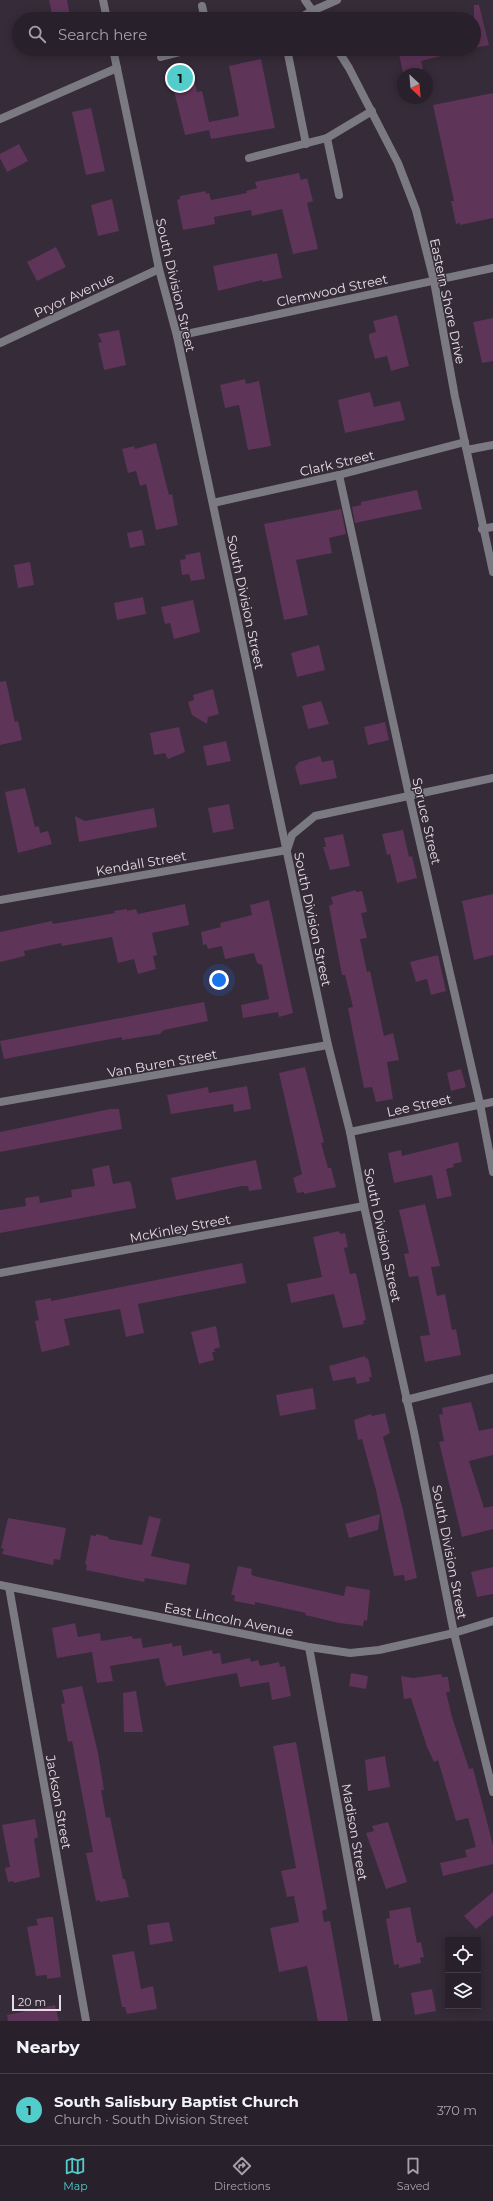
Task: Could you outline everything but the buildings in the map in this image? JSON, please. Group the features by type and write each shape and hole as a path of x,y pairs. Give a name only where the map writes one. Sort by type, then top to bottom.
{"street":[{"path":"103,0 106,12"},
{"path":"305,0 312,11 336,0"},
{"path":"202,6 203,12"},
{"name":"South Division Street","path":"114,56 158,269 177,336 328,1045 350,1132 364,1206 454,1633 493,1792"},
{"path":"161,57 165,56"},
{"path":"288,56 306,144"},
{"name":"Eastern Shore Drive","path":"341,56 372,111 398,163 416,210 434,281 454,397 466,446 482,529 493,572"},
{"path":"0,119 117,68"},
{"path":"249,158 326,138 372,111"},
{"path":"326,138 339,195"},
{"name":"Clemwood Street","path":"177,336 493,268"},
{"name":"Pryor Avenue","path":"0,343 158,269"},
{"name":"Clark Street","path":"213,503 466,446 493,445"},
{"name":"Spruce Street","path":"340,475 409,795 480,1104 493,1172"},
{"path":"482,529 493,527"},
{"path":"287,850 292,835 315,816 493,778"},
{"name":"Kendall Street","path":"0,900 287,850"},
{"name":"Van Buren Street","path":"0,1102 111,1084 328,1045"},
{"name":"Lee Street","path":"350,1132 493,1102"},
{"name":"McKinley Street","path":"0,1273 364,1206"},
{"path":"406,1400 493,1378"},
{"name":"East Lincoln Avenue","path":"0,1585 309,1647 350,1653 379,1650 454,1633 493,1621"},
{"name":"Jackson Street","path":"9,1587 86,2021"},
{"name":"Madison Street","path":"309,1647 377,2021"}],"place":[{"name":"South Salisbury Baptist Church","path":"180,78"}]}
